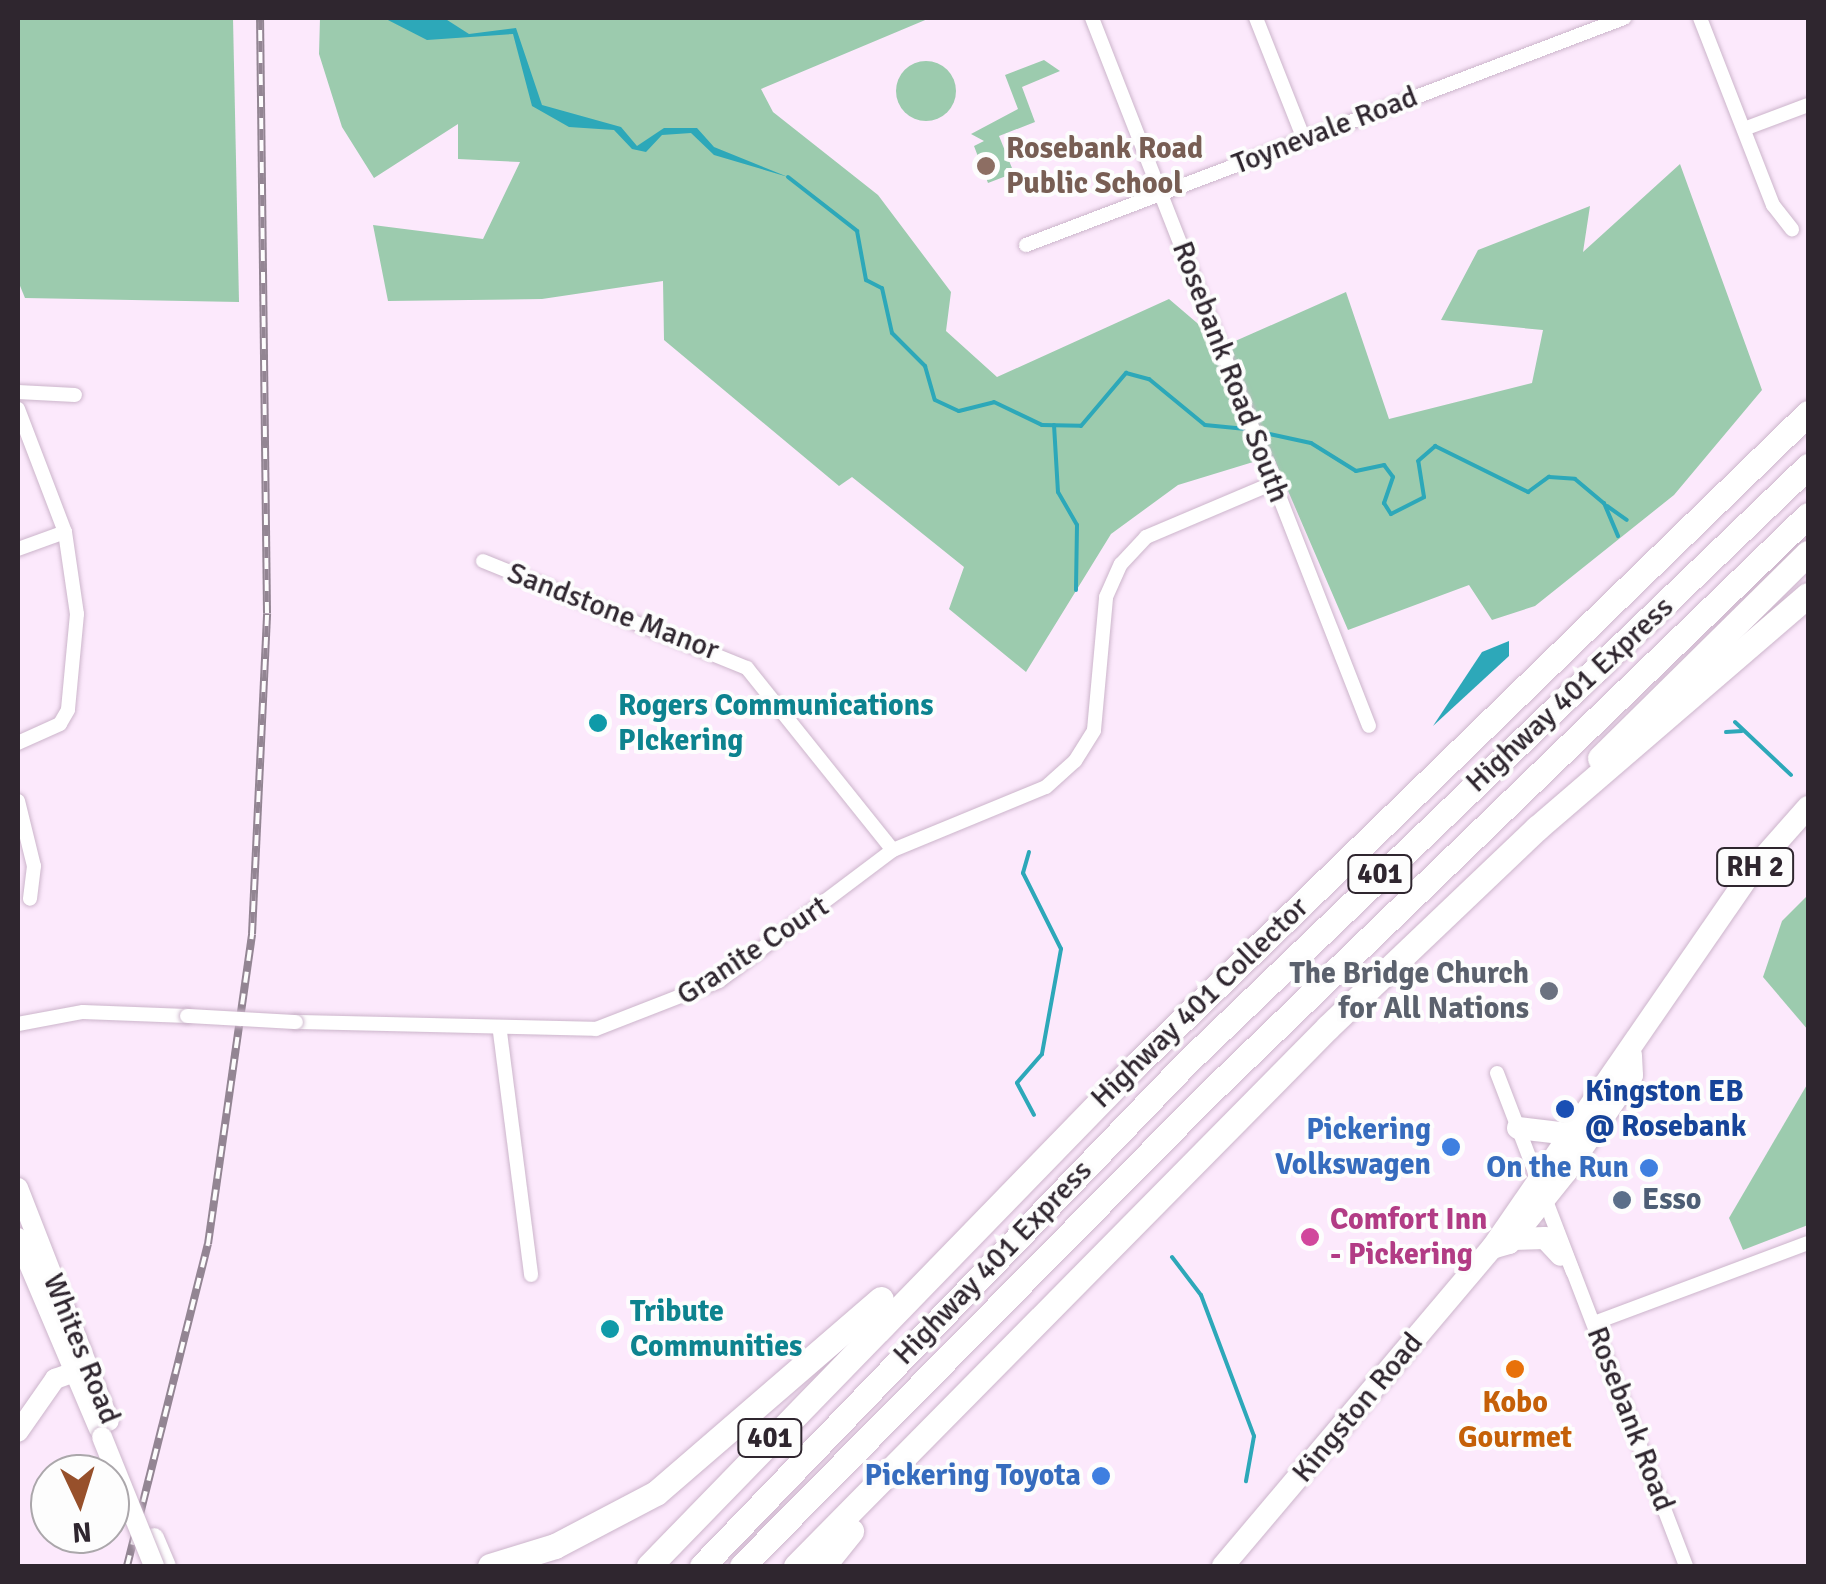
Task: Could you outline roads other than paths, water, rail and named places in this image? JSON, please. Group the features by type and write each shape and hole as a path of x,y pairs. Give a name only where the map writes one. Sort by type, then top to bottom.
{"highway":[{"name":"Highway 401 Collector","path":"649,1566 1025,1175 1808,413"},
{"name":"Highway 401 Express","path":"702,1566 1187,1062 1808,466"},
{"name":"Highway 401 Express","path":"742,1566 1262,1042 1808,515"},
{"path":"1536,828 1808,553"},
{"name":"401","path":"796,1566 1536,828 1808,595"},
{"path":"490,1566 611,1522 670,1483 1025,1175"},
{"path":"823,1566 923,1438"}],"main road":[{"name":"Kingston Road","path":"1544,1198 1568,1134 1631,1055 1746,880 1808,807"},
{"name":"Kingston Road","path":"1223,1566 1544,1198 1632,1075 1631,1055"},
{"path":"1518,1128 1568,1134"},
{"name":"Whites Road","path":"18,1188 80,1369"},
{"name":"Whites Road","path":"18,1238 166,1566"},
{"path":"1502,1243 1544,1238 1567,1263"},
{"path":"18,1432 55,1378 80,1369"},
{"name":"Whites Road","path":"106,1429 154,1566"}],"street":[{"name":"Rosebank Road South","path":"1092,18 1368,726"},
{"path":"1256,18 1304,140"},
{"name":"Toynevale Road","path":"1026,246 1304,140 1587,24 1624,18"},
{"path":"1700,18 1744,130 1792,230"},
{"path":"1744,130 1808,105"},
{"path":"18,392 75,394"},
{"path":"18,410 65,532 76,614 68,710 60,724 18,743"},
{"name":"Granite Court","path":"18,1024 83,1012 500,1032 596,1028 683,1000 893,850 1046,786 1075,762 1094,730 1106,597 1121,564 1146,537 1273,483"},
{"path":"18,550 65,532"},
{"name":"Sandstone Manor","path":"483,561 747,668 893,850"},
{"path":"18,801 34,866 30,899"},
{"path":"500,1032 531,1275"},
{"name":"Rosebank Road","path":"1496,1074 1686,1566"},
{"path":"1594,1323 1808,1243"}],"water":[{"path":"384,18 444,18 469,34 516,28 542,105 621,127 637,146 664,128 697,128 714,147 788,177 714,155 691,133 662,135 646,152 632,149 614,130 569,127 532,106 513,34 427,40"},
{"path":"1509,641 1509,656 1433,726 1482,652"}],"waterway":[{"path":"788,177 857,231 866,280 882,288 892,333 925,366 935,400 959,411 994,402 1042,425 1081,426 1126,373 1149,379 1205,425 1246,429"},
{"path":"1054,425 1058,492 1077,525 1076,590"},
{"path":"1260,432 1311,443 1356,471 1384,465 1393,477 1384,503 1391,514 1424,497 1418,461 1435,446 1528,492 1549,477 1575,479 1604,503 1618,536"},
{"path":"1607,506 1627,520"},
{"path":"1735,722 1791,775"},
{"path":"1726,732 1742,731"},
{"path":"1029,852 1023,873 1061,949 1042,1054 1017,1083 1034,1115"},
{"path":"1172,1257 1201,1295 1254,1436 1246,1481"}],"railway":[{"path":"127,1566 208,1244 252,934 267,613 260,18"}],"place":[{"name":"Rosebank Road Public School","path":"986,166"},
{"name":"Rogers Communications PIckering","path":"598,723"},
{"name":"The Bridge Church for All Nations","path":"1549,991"},
{"name":"Kingston EB @ Rosebank","path":"1565,1109"},
{"name":"Pickering Volkswagen","path":"1451,1147"},
{"name":"On the Run","path":"1649,1168"},
{"name":"Esso","path":"1622,1200"},
{"name":"Comfort Inn - Pickering","path":"1310,1237"},
{"name":"Tribute Communities","path":"610,1329"},
{"name":"Kobo Gourmet","path":"1515,1369"},
{"name":"Pickering Toyota","path":"1101,1476"}]}
